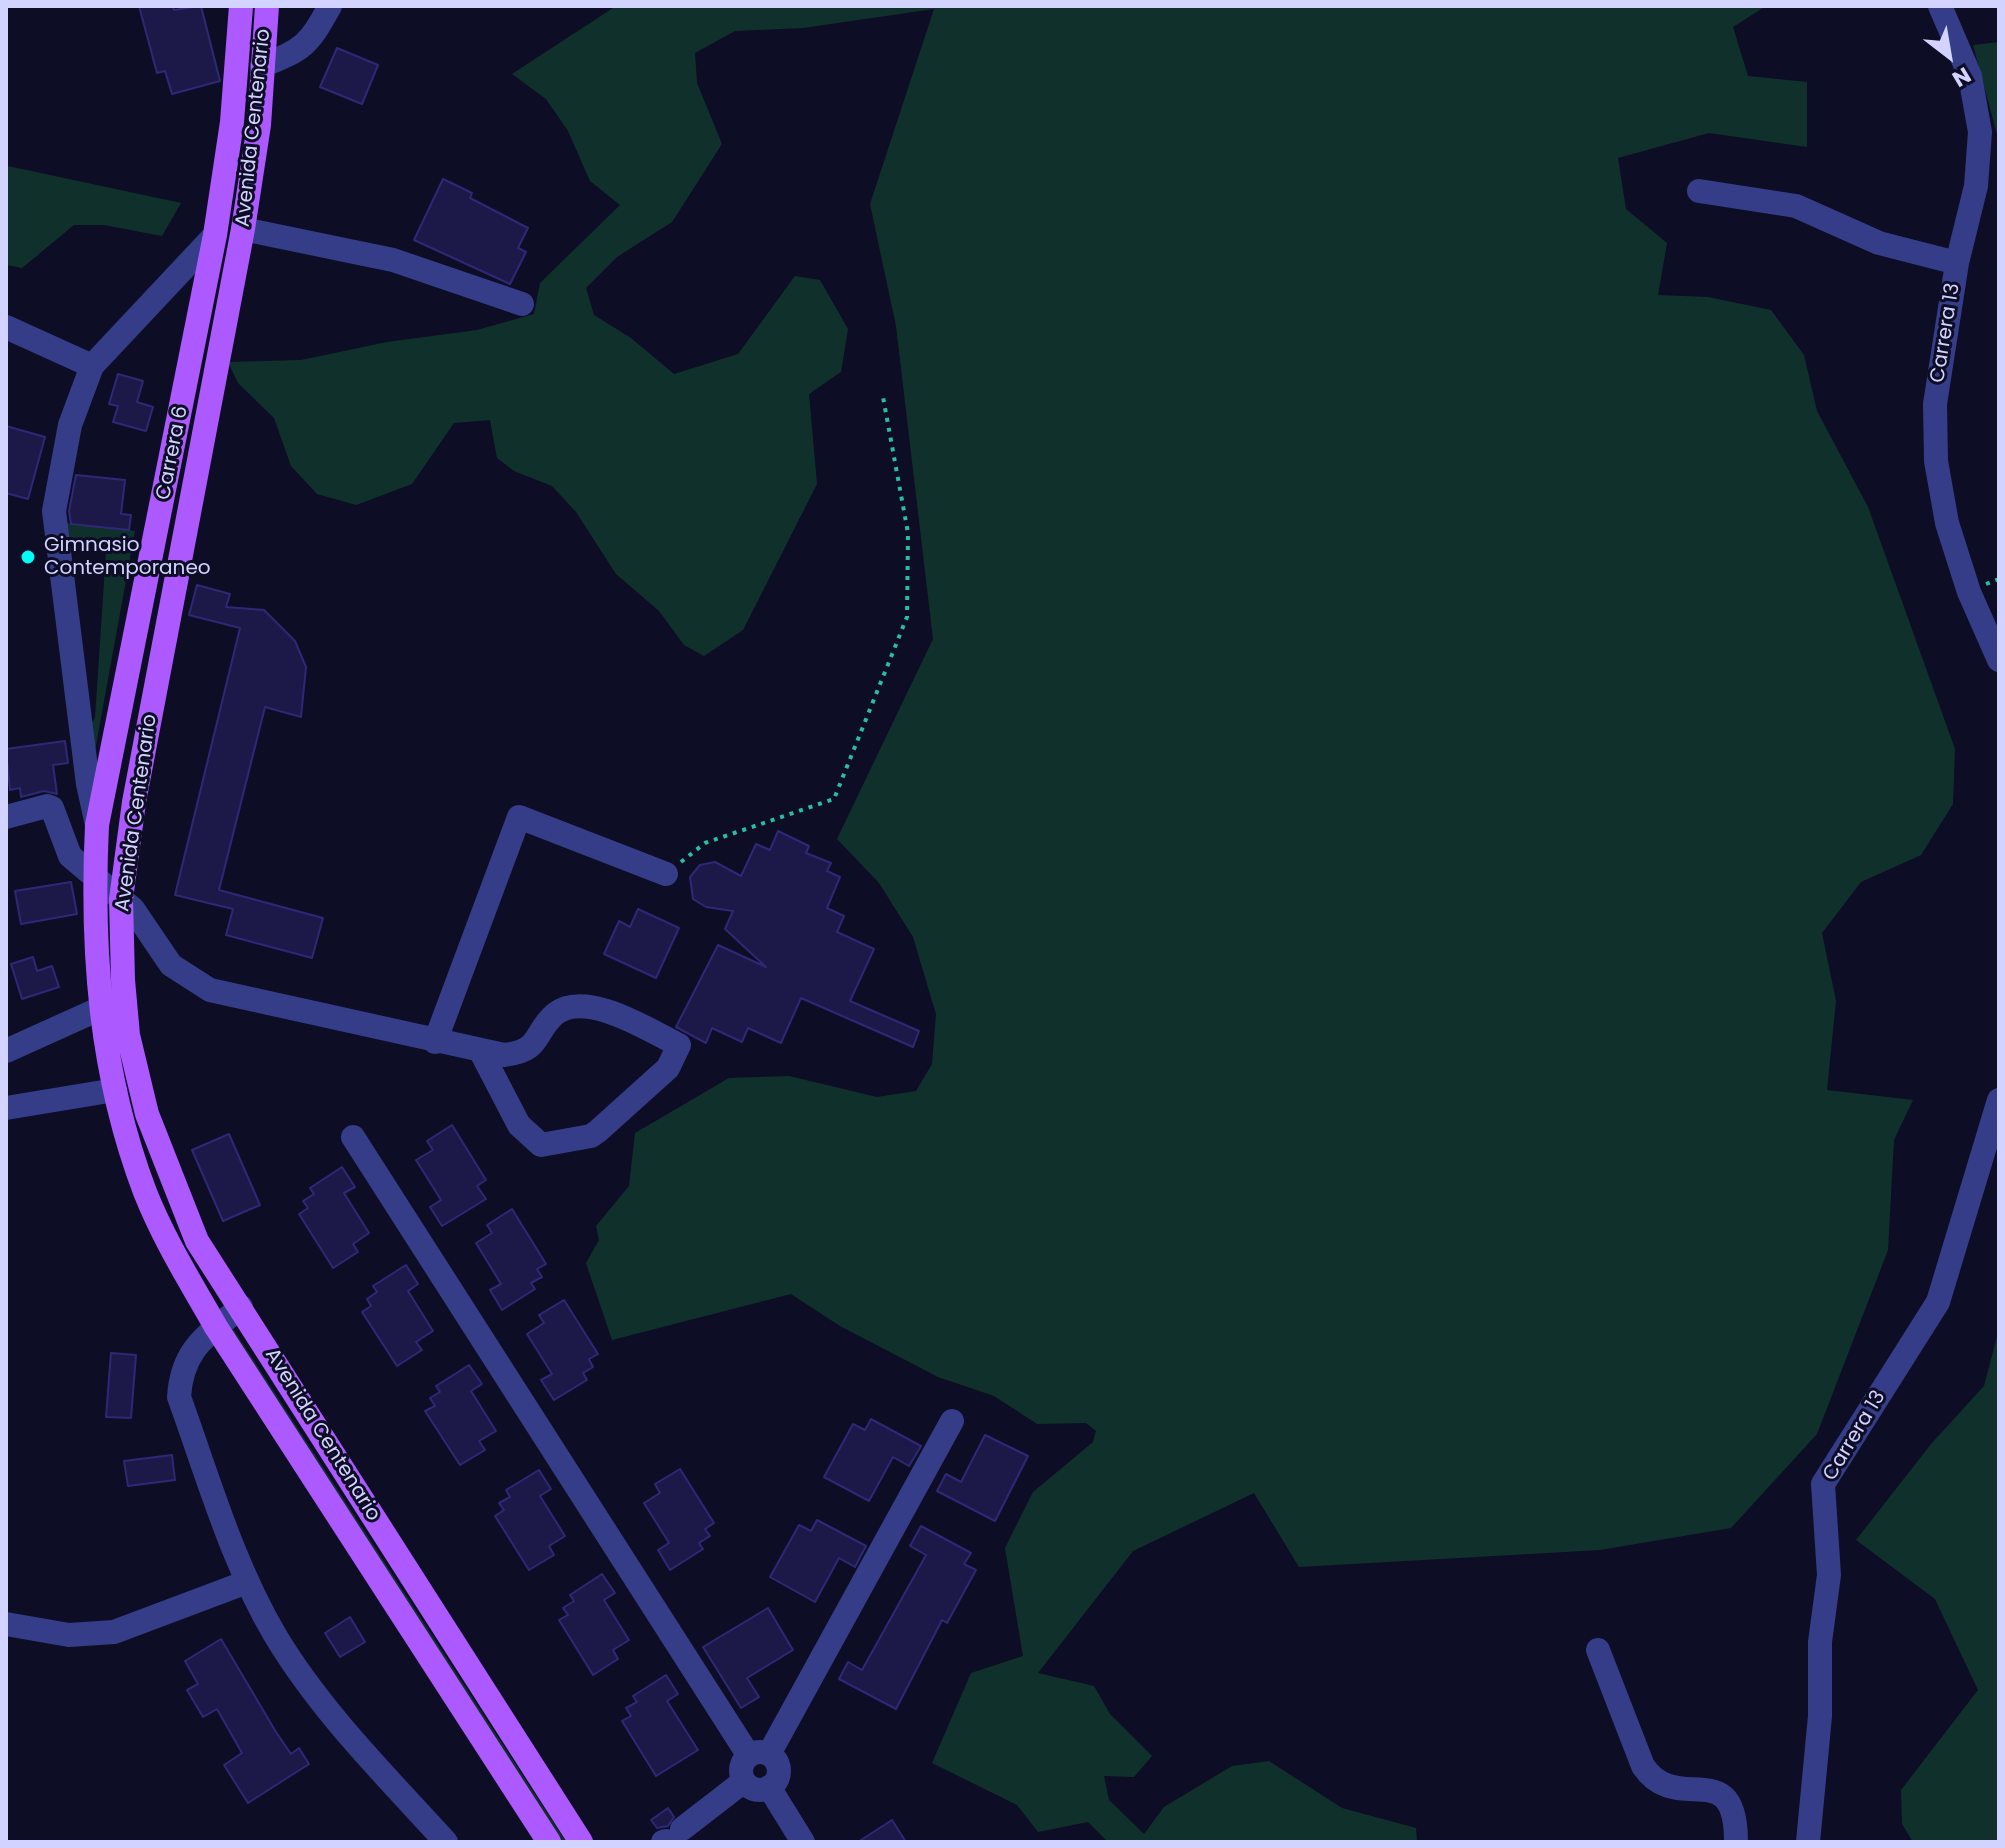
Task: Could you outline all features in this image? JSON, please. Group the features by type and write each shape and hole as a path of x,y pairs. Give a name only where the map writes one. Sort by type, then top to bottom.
{"main road":[{"name":"Carrera 6","path":"241,6 232,122 215,235 97,825 94,879 99,1009 121,1121 146,1193 173,1253 216,1327 549,1842"},
{"name":"Avenida Centenario","path":"267,6 259,125 243,229 134,802 121,899 128,1035 147,1114 197,1241 581,1842"}],"street":[{"path":"262,66 299,51 313,36 330,6"},
{"name":"Carrera 13","path":"1940,6 1970,76 1980,132 1976,186 1957,263 1935,404 1936,461 1951,537 1969,592 1999,660"},
{"path":"1699,191 1796,206 1879,243 1957,263"},
{"path":"243,229 393,260 522,304"},
{"path":"97,825 88,784 54,511 70,425 92,366 215,235"},
{"path":"6,327 92,366"},
{"path":"6,817 47,806 52,808 68,852 94,879 121,899 171,965 210,990 504,1055 522,1053 535,1043 555,1014 570,1007 609,1011 679,1045 668,1068 598,1131 591,1136 541,1145 519,1125 480,1050"},
{"path":"435,1042 519,817 666,874"},
{"path":"6,1051 99,1009"},
{"path":"6,1108 115,1090"},
{"name":"Carrera 13","path":"1808,1842 1820,1716 1820,1642 1829,1575 1823,1484 1938,1302 1999,1100"},
{"path":"353,1137 759,1755 777,1761 779,1771 769,1787 758,1789 744,1781"},
{"path":"241,1307 193,1350 181,1371 179,1397 247,1582 275,1634 328,1711 446,1842"},
{"path":"744,1781 742,1769 759,1755 952,1421"},
{"path":"6,1624 69,1635 114,1632 247,1582"},
{"path":"1598,1650 1643,1766 1652,1779 1680,1790 1702,1787 1720,1792 1732,1806 1736,1842"},
{"path":"670,1837 744,1781"},
{"path":"769,1787 803,1842"}],"path":[{"path":"666,874 705,843 834,799 907,617 908,533 883,397"}],"green space":[{"path":"616,6 1766,6 1733,27 1748,76 1807,82 1807,147 1709,133 1618,158 1626,209 1667,243 1658,295 1708,297 1771,310 1804,355 1817,411 1868,507 1955,749 1953,804 1921,855 1861,882 1822,933 1836,1001 1827,1090 1913,1100 1894,1140 1888,1250 1817,1434 1731,1528 1600,1550 1299,1567 1254,1493 1133,1551 1038,1673 1094,1686 1110,1714 1152,1756 1134,1777 1104,1776 1109,1800 1144,1834 1164,1807 1232,1766 1269,1761 1342,1808 1416,1828 1417,1842 1108,1842 1088,1822 1038,1832 1017,1805 932,1763 971,1673 1023,1656 1005,1548 1033,1492 1093,1442 1096,1431 1086,1423 1037,1424 994,1396 938,1377 840,1326 791,1294 612,1340 586,1263 599,1240 596,1226 629,1186 635,1133 729,1078 789,1076 877,1097 916,1091 932,1064 936,1014 913,937 879,883 837,839 933,639 896,326 870,204 934,9 803,28 735,31 695,53 697,83 722,144 672,222 617,257 586,288 594,315 631,338 674,374 738,354 795,276 820,280 848,329 841,372 809,394 817,484 743,630 704,656 684,645 659,611 616,574 576,512 552,486 514,471 497,458 490,420 454,423 412,484 356,505 317,494 291,466 274,418 238,383 228,362 301,360 387,342 477,330 534,314 540,283 620,205 590,181 568,131 546,99 512,74"},
{"path":"1999,42 1999,166 1998,138 1973,45"},
{"path":"6,166 181,203 162,236 104,225 74,225 22,268 6,265"},
{"path":"65,523 135,531 94,756 86,733 95,718 106,552 94,540 67,543"},
{"path":"232,1327 566,1842 562,1842 229,1328"},
{"path":"1999,1329 1999,1842 1913,1842 1902,1824 1901,1790 1978,1690 1935,1599 1856,1540 1931,1444 1984,1386"}],"building":[{"path":"139,6 173,6 174,10 201,6 220,81 172,94 165,71 157,73"},
{"path":"337,48 378,65 362,104 320,87"},
{"path":"443,179 472,193 470,198 528,228 518,248 526,252 510,284 414,240"},
{"path":"118,374 143,381 137,402 153,407 146,431 113,422 118,406 109,404"},
{"path":"6,426 45,437 28,499 6,493"},
{"path":"76,475 125,480 121,514 131,515 129,530 71,524 69,511"},
{"path":"197,585 230,594 226,607 264,610 295,641 306,667 301,717 265,707 219,890 323,918 312,958 226,935 233,909 175,895 240,628 189,615"},
{"path":"65,741 68,763 53,765 57,794 44,791 21,797 20,788 10,790 6,749"},
{"path":"778,831 809,846 806,853 831,863 827,871 840,877 827,908 844,916 837,932 874,949 850,1001 919,1031 913,1047 801,998 781,1043 748,1028 742,1042 712,1028 706,1043 676,1027 718,945 766,967 725,929 733,911 706,907 693,899 690,877 700,865 715,862 741,876 756,844 770,850"},
{"path":"71,882 77,914 21,924 15,891"},
{"path":"638,909 679,928 656,978 604,954 619,921 630,927"},
{"path":"33,957 37,971 52,966 59,987 22,999 11,964"},
{"path":"452,1125 486,1180 477,1186 486,1199 442,1226 430,1207 441,1200 416,1160 433,1150 427,1141"},
{"path":"229,1134 260,1205 223,1221 192,1150"},
{"path":"342,1167 355,1187 344,1193 369,1233 353,1244 358,1252 333,1268 299,1214 308,1208 303,1201 314,1194 310,1188"},
{"path":"512,1209 546,1264 537,1269 542,1277 531,1283 535,1289 502,1310 490,1290 501,1284 476,1243 492,1233 487,1225"},
{"path":"406,1265 418,1284 408,1291 433,1331 416,1342 422,1350 397,1366 362,1312 371,1306 367,1299 377,1292 373,1286"},
{"path":"564,1300 598,1354 589,1359 593,1367 583,1373 587,1380 554,1400 541,1380 552,1374 527,1334 544,1323 539,1315"},
{"path":"111,1353 136,1355 131,1418 106,1417"},
{"path":"469,1365 482,1384 471,1391 496,1431 479,1441 485,1450 460,1465 425,1411 435,1406 430,1398 440,1392 436,1386"},
{"path":"871,1419 921,1446 909,1466 893,1457 869,1501 824,1477 853,1424 865,1430"},
{"path":"985,1435 1028,1456 995,1521 937,1491 946,1474 961,1482"},
{"path":"172,1455 175,1480 128,1486 124,1461"},
{"path":"680,1469 714,1523 705,1529 710,1536 699,1543 703,1549 670,1570 658,1550 669,1543 644,1503 660,1493 655,1484"},
{"path":"539,1470 551,1489 540,1496 565,1536 549,1546 554,1555 529,1570 495,1516 504,1510 499,1503 510,1497 506,1490"},
{"path":"817,1520 866,1546 855,1567 839,1558 815,1602 770,1577 799,1525 811,1531"},
{"path":"921,1526 971,1553 964,1564 976,1570 947,1623 942,1620 896,1709 839,1679 848,1662 862,1670 926,1555 910,1546"},
{"path":"602,1574 615,1593 604,1600 629,1640 613,1650 618,1659 593,1675 559,1620 568,1615 563,1608 574,1601 570,1595"},
{"path":"768,1608 793,1650 747,1678 759,1697 741,1708 703,1647"},
{"path":"350,1617 365,1642 340,1657 325,1633"},
{"path":"221,1639 291,1754 299,1748 309,1764 248,1803 224,1765 242,1753 217,1709 203,1717 187,1690 198,1684 185,1661"},
{"path":"666,1675 678,1694 667,1701 698,1750 656,1776 622,1721 631,1716 626,1708 637,1702 633,1696"},
{"path":"668,1808 674,1817 668,1826 657,1828 651,1820"},
{"path":"892,1820 906,1842 858,1842"}],"place":[{"name":"Gimnasio Contemporaneo","path":"28,557"}]}
